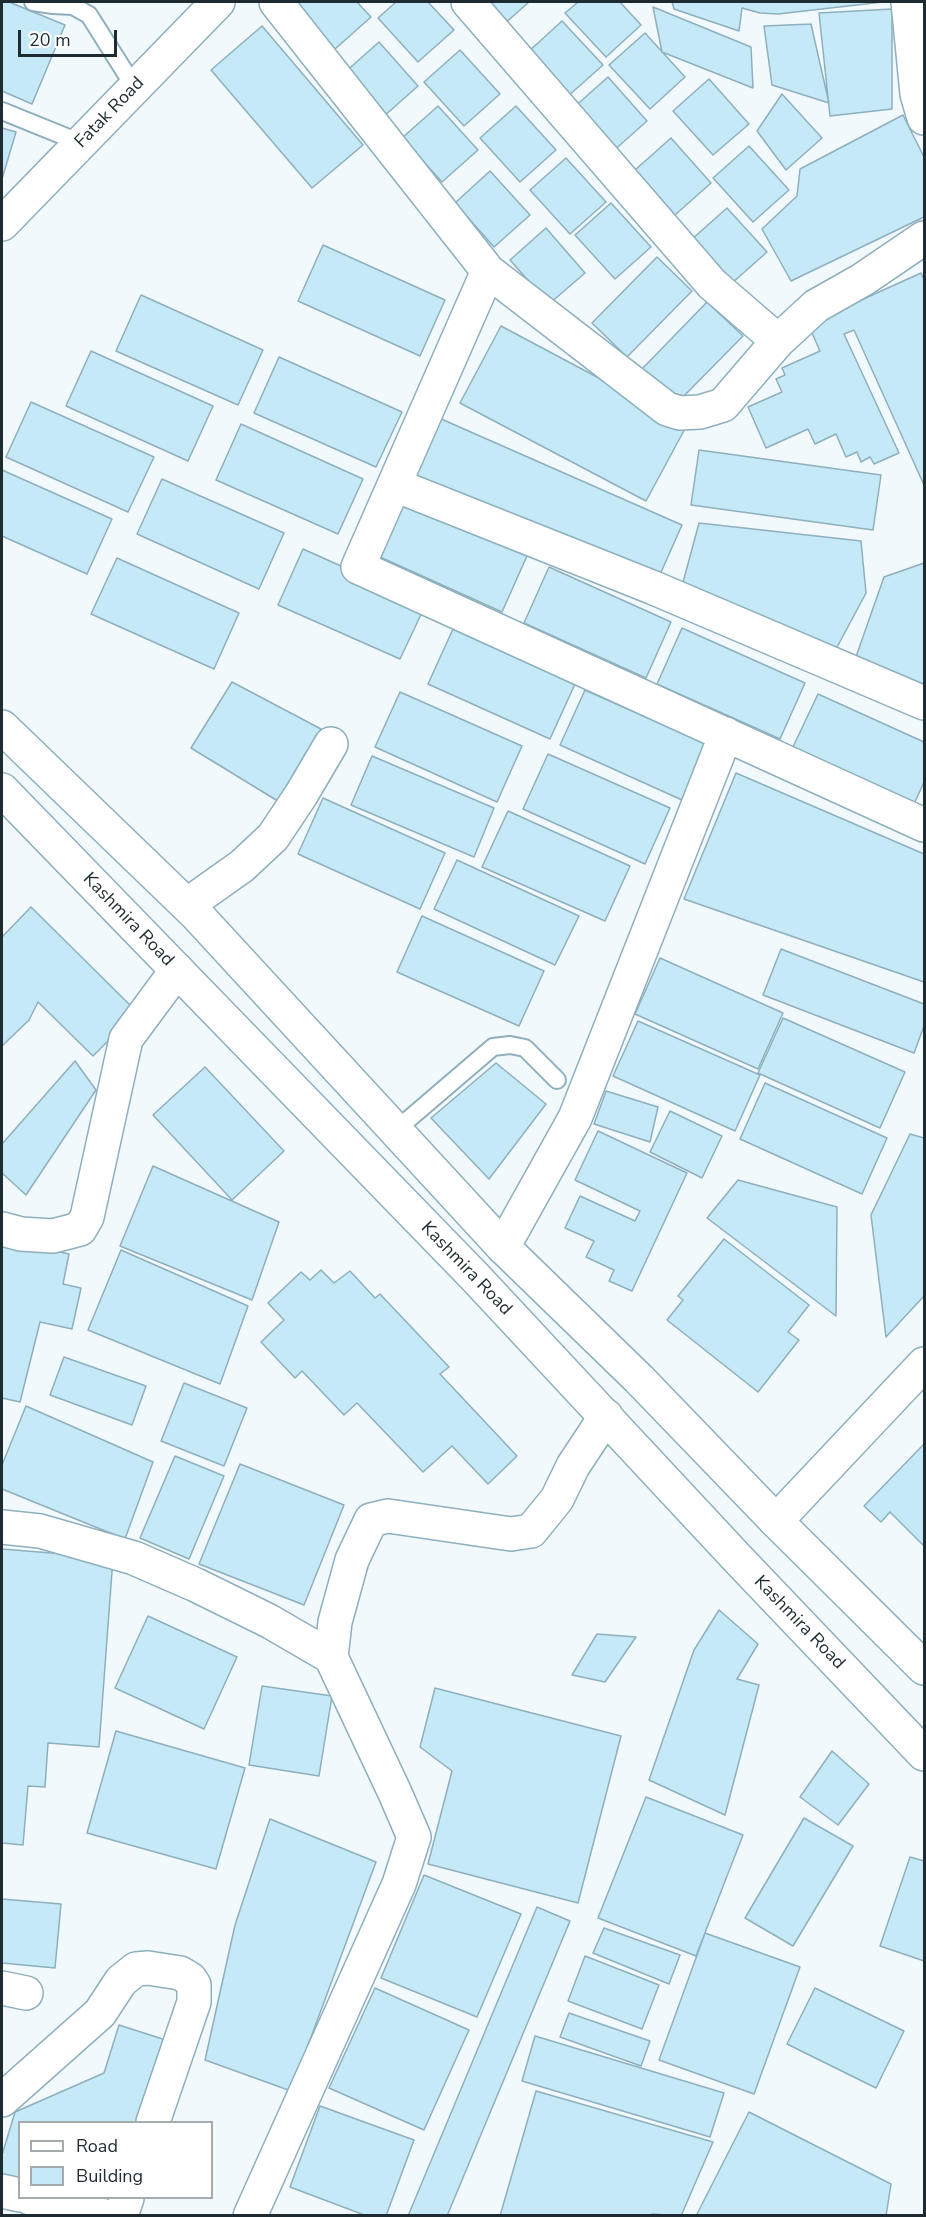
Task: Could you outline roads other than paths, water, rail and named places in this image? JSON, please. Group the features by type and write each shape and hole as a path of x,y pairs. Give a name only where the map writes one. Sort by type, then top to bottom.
{"street":[{"name":"Fatak Road","path":"2,224 218,2"},
{"path":"276,2 488,271 667,410 680,413 700,412 723,405 778,341 816,306 862,280 924,238"},
{"path":"468,2 712,284 778,341"},
{"path":"909,2 917,94 924,118"},
{"path":"488,271 358,567 924,825"},
{"path":"395,485 654,588 924,703"},
{"path":"2,727 187,905 503,1247 639,1379 776,1521 924,1668"},
{"path":"503,1247 575,1118 726,734"},
{"path":"187,905 242,866 273,837 331,744"},
{"name":"Kashmira Road","path":"2,790 475,1277 924,1754"},
{"path":"2,1229 21,1234 53,1236 80,1229 87,1217 126,1039 177,970"},
{"path":"776,1521 924,1364"},
{"path":"249,2216 399,1884 414,1838 331,1657 335,1622 352,1560 371,1520 388,1516 511,1534 531,1531 557,1499 573,1466 606,1416"},
{"path":"2,1527 40,1531 134,1558 269,1621 331,1657"},
{"path":"2,2100 100,2013 121,1982 136,1969 148,1968 180,1973 190,1979 194,1985 194,2002 153,2121"},
{"path":"2,2191 18,2195"},
{"path":"34,2199 105,2216"},
{"path":"121,2216 127,2199"}],"lane":[{"path":"33,2 73,6 89,15 135,88"},
{"path":"2,111 81,143"},
{"path":"396,1130 493,1047 510,1045 525,1048 557,1080"}]}
